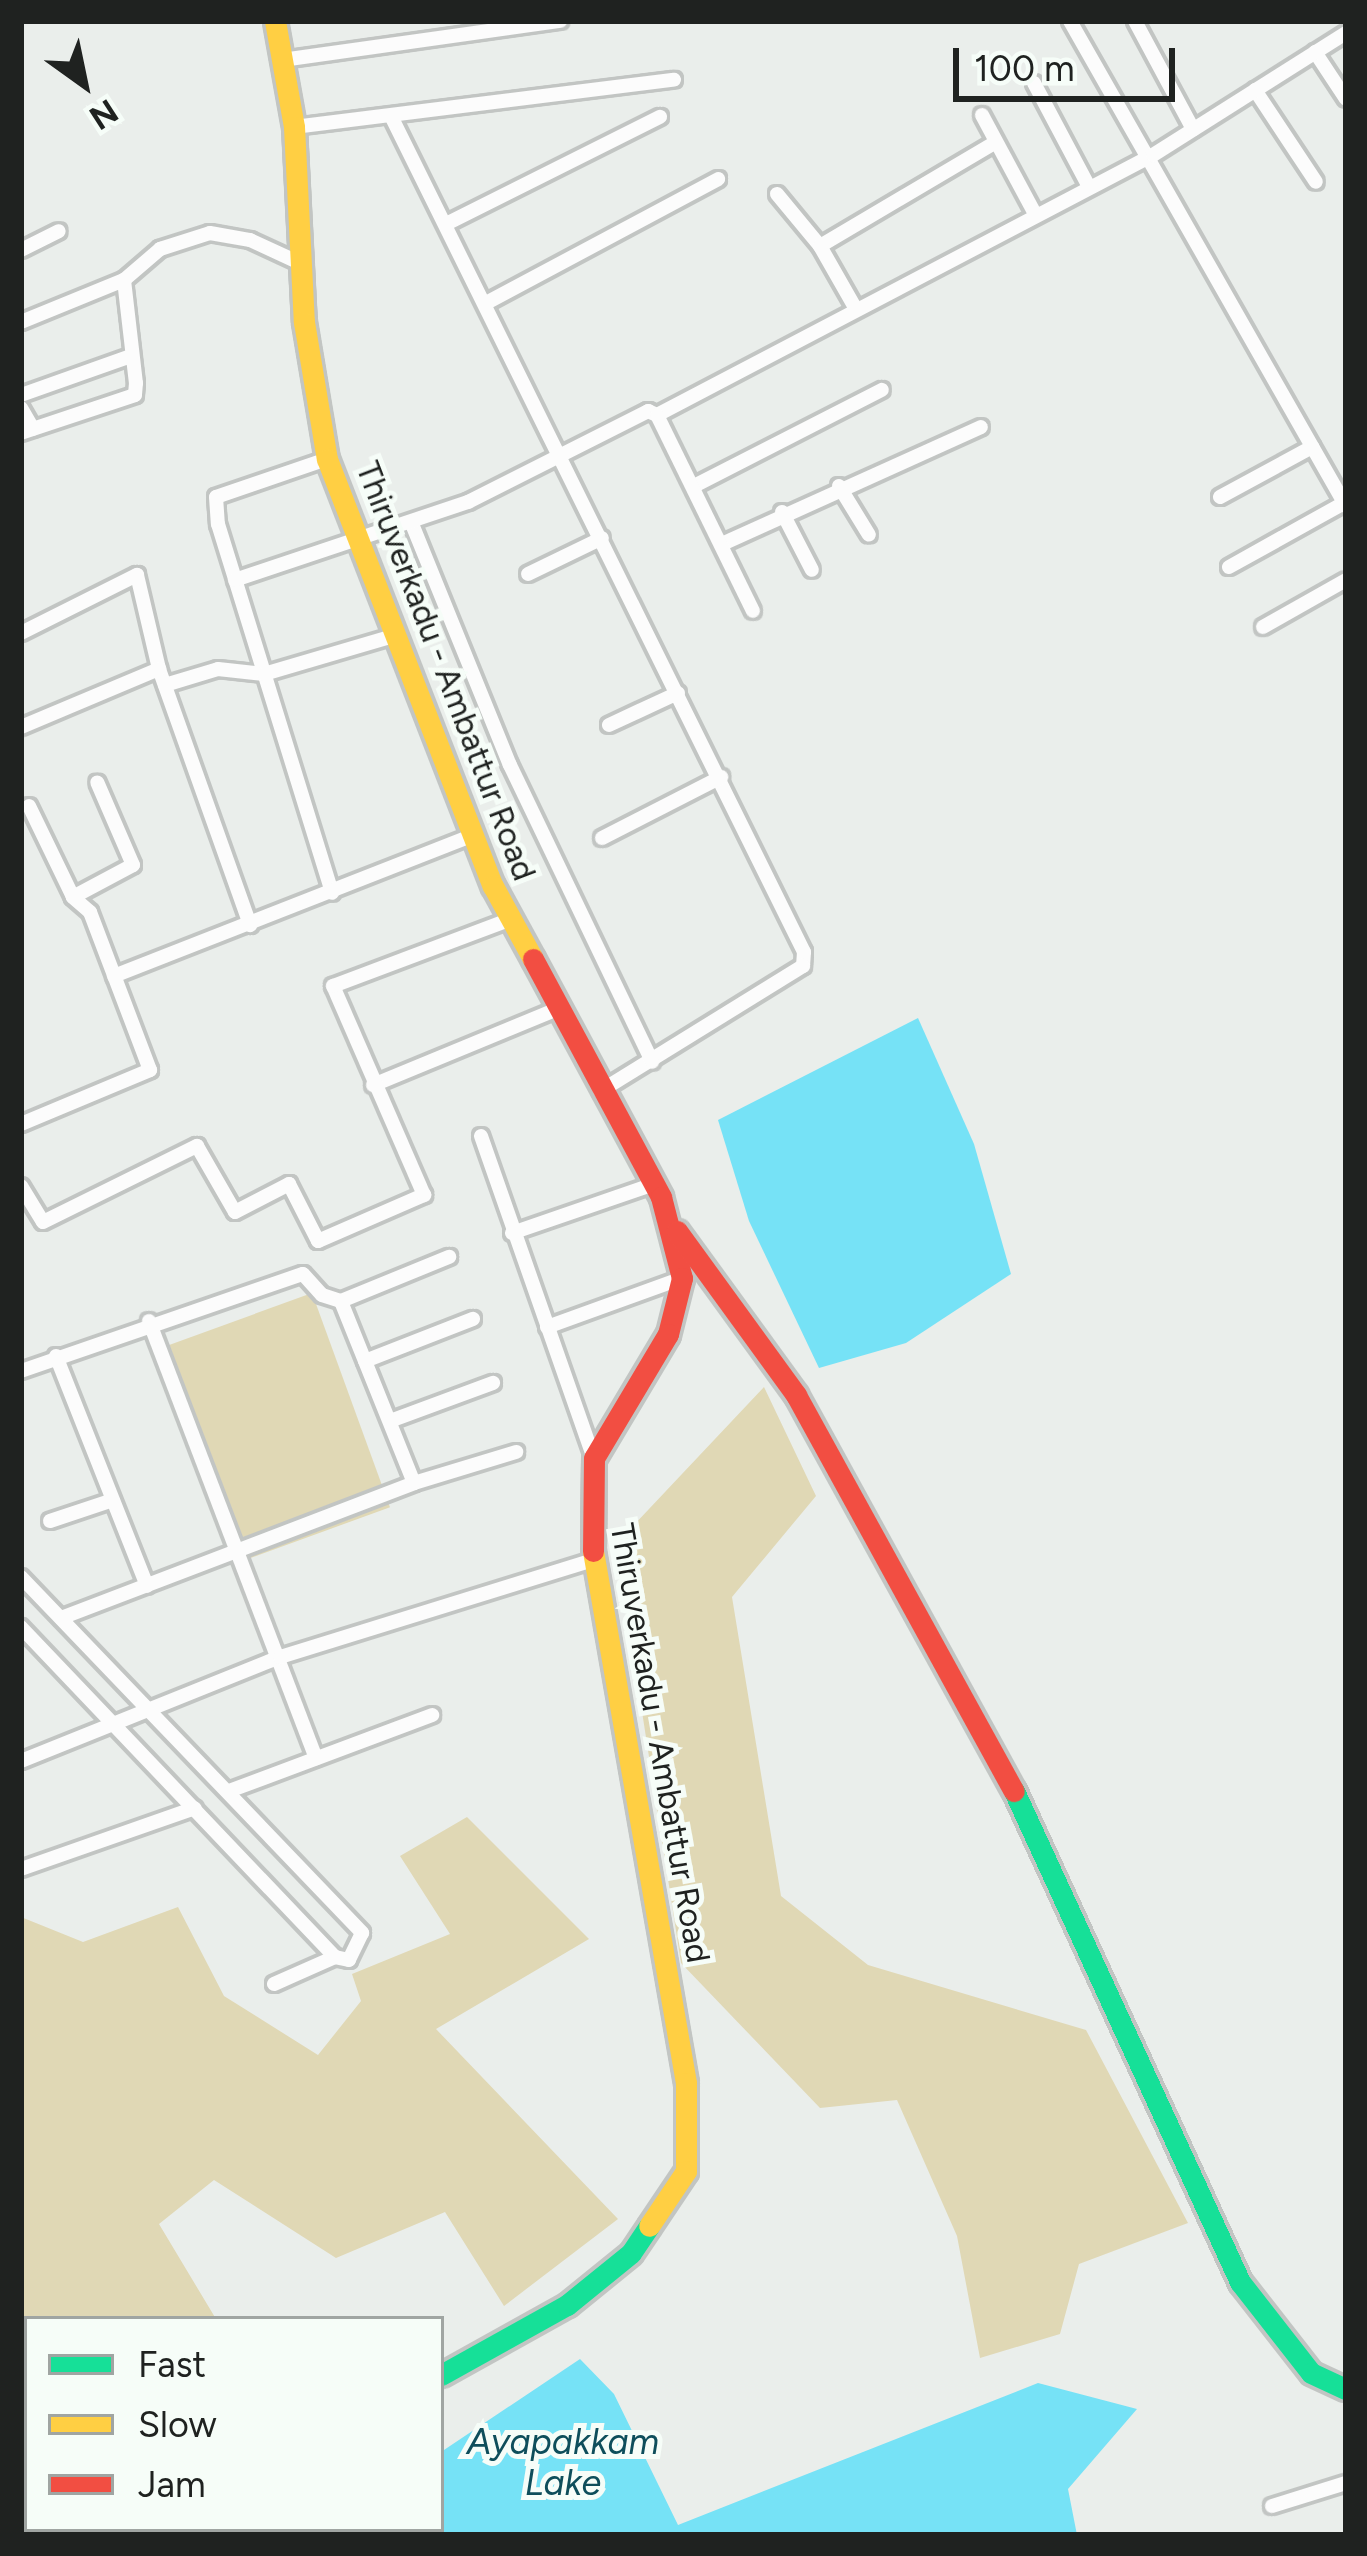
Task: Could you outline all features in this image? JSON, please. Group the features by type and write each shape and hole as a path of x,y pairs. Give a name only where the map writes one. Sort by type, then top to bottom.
{"main road":[{"name":"Thiruverkadu - Ambattur Road","path":"275,21 294,127 302,264 327,459 472,836 509,920 654,1184 673,1226 682,1278 668,1334 594,1458 593,1560 686,2083 686,2171 631,2253 567,2305 444,2372"},
{"path":"673,1226 796,1395 1011,1784 1240,2282 1311,2373 1346,2390"}],"street":[{"path":"282,60 560,21"},
{"path":"1070,21 1144,159 1345,504 1228,567"},
{"path":"1136,21 1193,129"},
{"path":"657,415 1144,159 1346,33"},
{"path":"1316,52 1346,99"},
{"path":"294,127 393,120 674,80"},
{"path":"1034,83 1089,187"},
{"path":"1255,90 1316,182"},
{"path":"982,115 1035,214"},
{"path":"450,222 660,117"},
{"path":"393,120 450,222 799,933 802,966 602,1090"},
{"path":"820,246 997,142"},
{"path":"488,302 718,179"},
{"path":"777,194 820,246 856,309"},
{"path":"21,250 59,231"},
{"path":"21,322 124,280 160,249 211,233 250,240 302,264"},
{"path":"21,408 27,431 135,395 124,280"},
{"path":"21,395 131,356"},
{"path":"694,486 882,391"},
{"path":"235,580 412,524 648,411 657,415 753,611"},
{"path":"722,544 839,486 981,428"},
{"path":"1220,497 1312,447"},
{"path":"327,459 221,491 218,524 332,893"},
{"path":"839,486 869,535"},
{"path":"782,512 812,570"},
{"path":"412,524 510,765 652,1062"},
{"path":"528,574 602,538"},
{"path":"21,633 137,575 165,685 250,925"},
{"path":"1263,627 1346,580"},
{"path":"165,685 218,669 264,674 393,636"},
{"path":"21,727 160,669"},
{"path":"609,725 678,693"},
{"path":"602,838 721,777"},
{"path":"73,897 133,866 97,782"},
{"path":"21,1124 150,1070 91,912 73,897 29,806"},
{"path":"114,976 472,836"},
{"path":"21,1186 44,1222 197,1146 235,1212 289,1184 318,1240 424,1195 333,986 509,920"},
{"path":"373,1085 557,1009"},
{"path":"482,1136 594,1458"},
{"path":"512,1233 654,1184"},
{"path":"21,1372 149,1321 303,1274 322,1294 341,1300 448,1257"},
{"path":"548,1328 682,1278"},
{"path":"341,1300 414,1483"},
{"path":"365,1360 473,1319"},
{"path":"149,1321 316,1758"},
{"path":"56,1355 147,1586"},
{"path":"389,1421 493,1383"},
{"path":"61,1618 414,1483 516,1452"},
{"path":"50,1521 113,1500"},
{"path":"21,1762 152,1714 280,1658 593,1560"},
{"path":"21,1577 362,1933 349,1960 335,1957 118,1725 22,1631"},
{"path":"229,1791 432,1715"},
{"path":"21,1869 195,1808"},
{"path":"274,1984 335,1957"},
{"path":"1271,2506 1346,2483"}],"shaded area":[{"path":"312,1293 390,1507 247,1559 169,1345"},
{"path":"764,1387 816,1496 732,1597 781,1896 868,1965 1086,2030 1188,2223 1079,2264 1060,2334 980,2358 957,2236 897,2100 820,2108 681,1963 616,1544"},
{"path":"467,1817 589,1939 436,2029 618,2219 504,2306 445,2212 336,2258 214,2180 159,2224 214,2316 24,2316 24,2532 38,2532 21,2535 21,1917 83,1942 178,1907 224,1996 318,2055 361,2001 352,1974 450,1934 400,1856"}],"water":[{"path":"918,1018 974,1144 1011,1274 906,1343 819,1368 749,1221 718,1120"},
{"name":"Ayapakkam Lake","path":"580,2359 614,2394 678,2525 1038,2383 1137,2409 1068,2489 1077,2535 318,2535 444,2532 444,2450"}],"traffic: fast":[{"path":"1014,1791 1240,2282 1311,2373 1346,2389"},
{"path":"444,2373 567,2305 631,2253 649,2226"}],"traffic: slow":[{"path":"275,21 294,127 304,322 327,459 493,886 533,959"},
{"path":"593,1551 686,2083 686,2171 649,2226"},
{"path":"97,2535 103,2532"}],"traffic: jam":[{"path":"533,959 661,1197 682,1278 668,1334 594,1458 593,1551"},
{"path":"677,1231 796,1395 1014,1791"}]}
